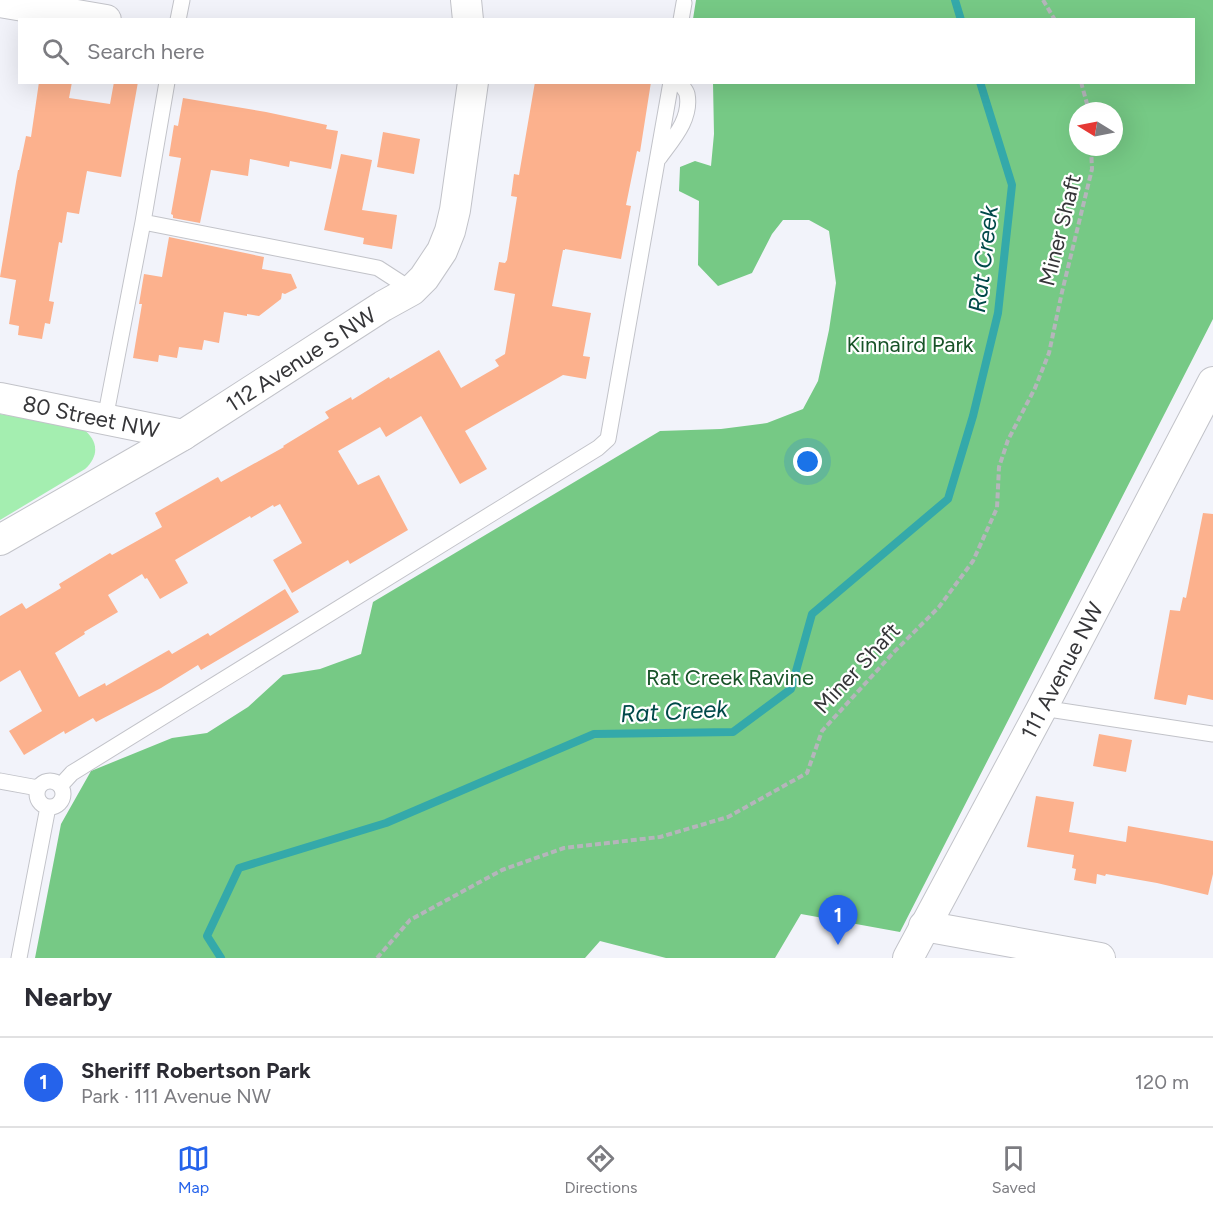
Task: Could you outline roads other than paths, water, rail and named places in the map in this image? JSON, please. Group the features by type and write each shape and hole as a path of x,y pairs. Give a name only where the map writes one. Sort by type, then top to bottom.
{"street":[{"path":"466,0 468,18"},
{"path":"0,2 94,18"},
{"name":"112 Avenue S NW","path":"0,540 183,435 383,306 412,290 433,265 450,231 455,210 471,84"},
{"name":"111 Avenue NW","path":"908,958 1213,382"},
{"name":"80 Street NW","path":"0,398 183,435"},
{"path":"924,927 1101,958"}],"lane":[{"path":"178,18 182,0"},
{"path":"681,18 684,3"},
{"path":"105,419 167,84"},
{"path":"61,784 72,772 598,448 608,439 670,84"},
{"path":"657,160 680,129 687,112 687,93 680,84"},
{"path":"143,222 378,268 412,290"},
{"path":"1042,708 1213,734"},
{"path":"49,780 61,784 64,793 62,801 55,807 42,804 37,792 41,784 49,780"},
{"path":"0,781 38,788"},
{"path":"19,958 48,807"}],"waterway":[{"name":"Rat Creek","path":"955,0 960,18"},
{"name":"Rat Creek","path":"221,958 207,936 239,868 386,823 594,734 733,732 791,689 812,614 948,499 973,416 998,313 1012,185 981,84"}],"place":[{"name":"Sheriff Robertson Park","path":"838,945"}],"park label":[{"name":"Kinnaird Park","path":"910,344"},
{"name":"Rat Creek Ravine","path":"730,677"}]}
